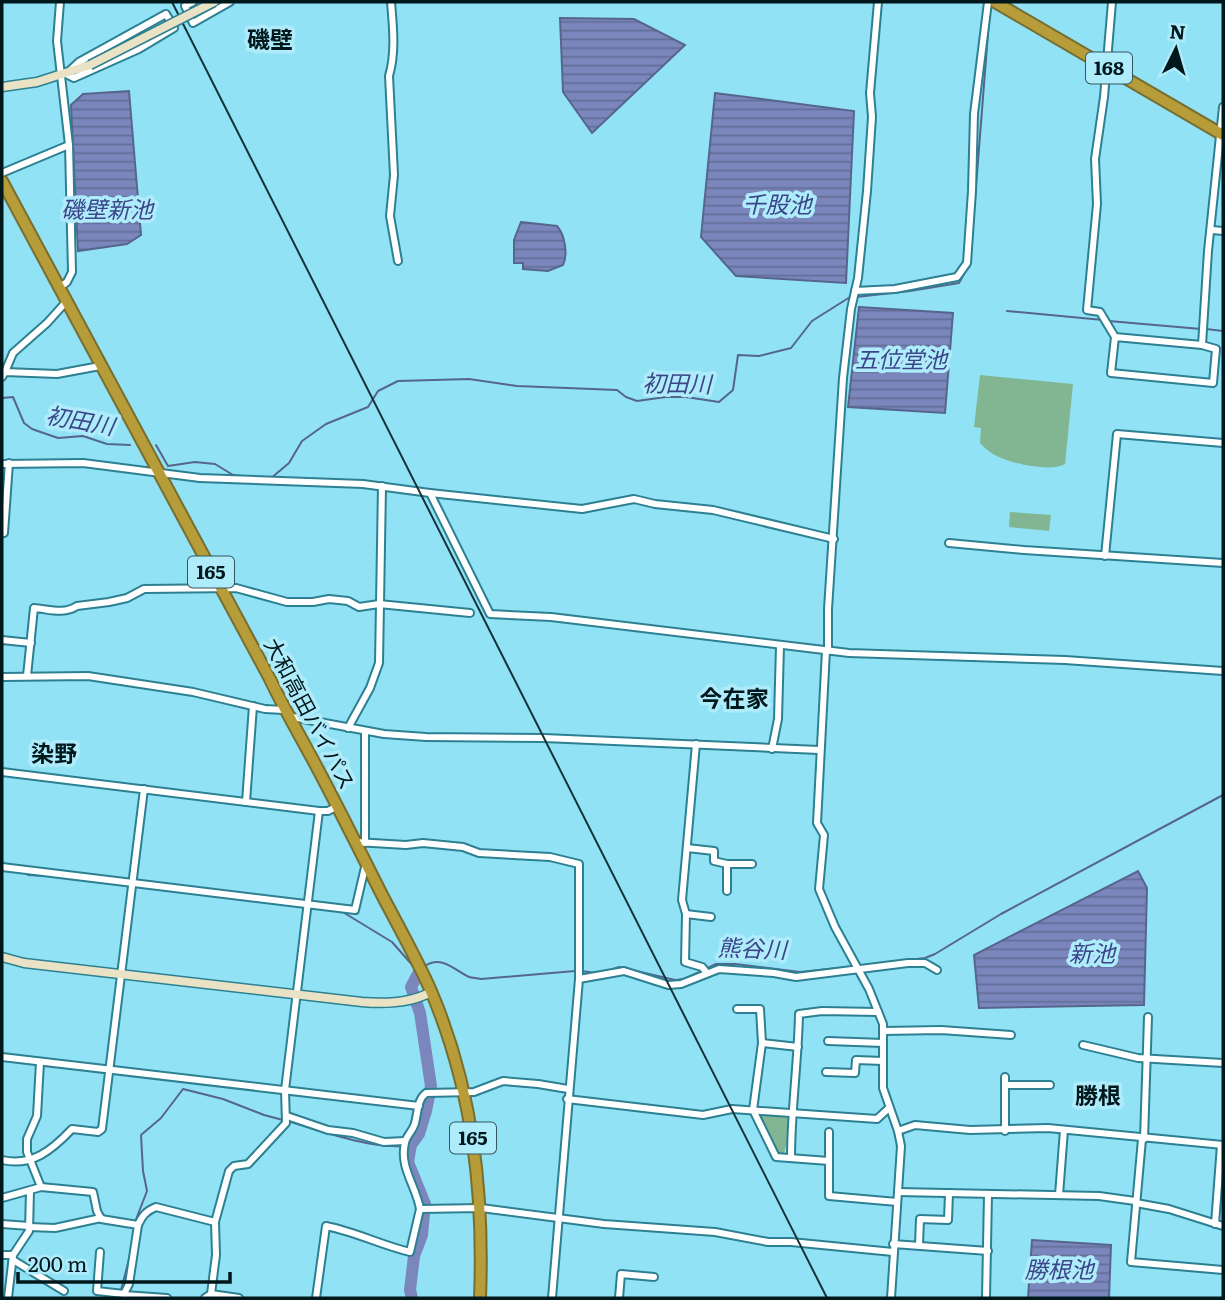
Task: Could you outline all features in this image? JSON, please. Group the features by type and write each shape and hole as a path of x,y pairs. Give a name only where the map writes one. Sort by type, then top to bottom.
{"highway":[{"name":"168","path":"995,2 1222,134"},
{"name":"大和高田バイパス","path":"2,181 336,807 360,842 366,863 418,964 450,1044 477,1160 481,1208 480,1298"}],"street":[{"path":"59,288 67,282 72,272 69,145 64,74 57,41 60,2"},
{"path":"193,2 185,6 193,23 230,2"},
{"path":"2,87 37,82 90,65 214,2"},
{"path":"391,2 393,40 389,76 394,175 390,216 398,261"},
{"path":"878,2 870,93 872,117 867,191 843,378 819,750 817,823 824,835 819,889 883,1024 883,1088 901,1146 891,1298"},
{"path":"854,295 957,277 967,263 974,114 988,2"},
{"path":"1112,2 1096,159 1097,204 1087,310 1100,312 1115,337 1111,373 1213,383 1216,349 1202,345 1115,337"},
{"path":"166,14 174,28 103,66 74,78 64,74 79,62 166,14"},
{"path":"1202,345 1223,107"},
{"path":"2,173 69,145"},
{"path":"1212,230 1223,231"},
{"path":"66,302 13,353 3,375 57,374 100,366"},
{"path":"1105,556 1117,434 1223,443"},
{"path":"2,532 4,533 5,464 83,463 232,480 382,486 582,509 634,499 713,510 834,539"},
{"path":"348,728 370,688 379,663 382,486"},
{"path":"430,493 490,614 551,617 849,653 1065,660 1223,670"},
{"path":"949,542 1223,563"},
{"path":"27,676 34,608 52,612 74,609 77,606 127,598 144,589 249,589 270,598 287,601 313,602 329,599 348,601 359,607 379,604 470,613"},
{"path":"2,640 30,643"},
{"path":"772,749 778,719 780,646"},
{"path":"2,677 88,676 194,692 348,728 426,737 544,738 819,750"},
{"path":"246,802 253,706"},
{"path":"365,731 360,842 436,844 463,847 479,853 550,857 579,864 579,979 552,1298"},
{"path":"696,744 682,900 686,914 685,961 704,970"},
{"path":"2,772 319,811 336,807"},
{"path":"2,1160 22,1163 29,1161 56,1146 72,1129 97,1132 102,1129 144,789"},
{"path":"239,1298 208,1296 216,1255 215,1222 229,1171 234,1166 248,1164 287,1119 285,1090 319,811"},
{"path":"687,848 715,851 714,861 752,864"},
{"path":"2,867 355,910 366,863"},
{"path":"727,864 727,891"},
{"path":"686,914 711,917"},
{"path":"2,957 24,963 362,1002 395,1002 427,991"},
{"path":"579,979 624,971 668,985 681,984 704,970 719,969 796,976 925,963 937,970"},
{"path":"737,1009 760,1009 762,1043 753,1110 776,1157 830,1161"},
{"path":"791,1158 791,1112 799,1014 822,1011 878,1012"},
{"path":"1148,1017 1143,1139 1131,1262 1223,1270"},
{"path":"883,1031 941,1030 1011,1035"},
{"path":"828,1041 883,1043"},
{"path":"762,1043 798,1047"},
{"path":"1083,1045 1101,1051 1146,1058 1223,1063"},
{"path":"2,1057 419,1106"},
{"path":"826,1072 855,1073 856,1060 883,1061"},
{"path":"40,1062 37,1116 27,1139 29,1161 41,1187"},
{"path":"1005,1077 1005,1131"},
{"path":"316,1298 326,1226 354,1231 395,1248 410,1251 424,1209 405,1167 405,1144 414,1130 420,1097 426,1093 474,1092 503,1081 568,1089"},
{"path":"1005,1085 1050,1085"},
{"path":"568,1099 704,1115 732,1109 877,1119 889,1108"},
{"path":"287,1119 384,1142 405,1144"},
{"path":"898,1131 915,1125 1005,1131 1026,1128 1222,1145 1219,1225 1169,1209 1099,1196 898,1192"},
{"path":"1059,1195 1064,1130"},
{"path":"829,1132 829,1196 897,1202"},
{"path":"2,1198 41,1187 93,1192 101,1218"},
{"path":"8,1298 13,1257 29,1231 30,1191"},
{"path":"919,1245 920,1219 948,1220 948,1193"},
{"path":"986,1298 988,1194"},
{"path":"122,1295 131,1275 136,1225 149,1210 156,1207 215,1222"},
{"path":"424,1209 481,1208 643,1228 715,1232 768,1242 807,1243 892,1252"},
{"path":"2,1224 55,1228 101,1218 136,1225"},
{"path":"893,1244 988,1251"},
{"path":"100,1252 96,1295 167,1298"},
{"path":"2,1255 13,1257 64,1291"},
{"path":"619,1298 621,1275 654,1277"}],"green space":[{"path":"980,375 1073,384 1065,464 1058,467 1040,467 1018,463 993,454 980,443 981,428 974,427"},
{"path":"1010,512 1051,515 1049,531 1009,527"},
{"path":"762,1115 789,1115 788,1139 784,1153 778,1153 759,1118"}],"water":[{"path":"560,18 634,19 685,45 592,133 563,92"},
{"name":"磯壁新池","path":"129,91 141,235 127,244 78,251 71,105 83,94"},
{"name":"千股池","path":"715,93 854,111 846,283 736,276 701,237"},
{"path":"521,222 557,226 565,245 563,265 548,271 523,269 523,263 514,263 514,240"},
{"name":"五位堂池","path":"859,307 953,313 945,413 848,407"},
{"name":"新池","path":"1138,871 1147,888 1144,1005 979,1008 974,955"},
{"name":"勝根池","path":"1032,1240 1111,1245 1109,1298 1028,1298"}],"waterway":[{"name":"初田川","path":"856,297 959,283 970,263 990,8"},
{"name":"初田川","path":"270,479 289,463 302,441 326,424 368,407 378,391 398,381 469,379 517,386 617,390 637,401 686,397 719,402 733,390 738,355 759,356 791,348 812,321 850,297"},
{"path":"1007,311 1103,320"},
{"path":"1109,321 1201,329"},
{"path":"1206,329 1223,331"},
{"name":"初田川","path":"2,398 13,397 24,423 32,429 58,438 83,436 107,444 130,445"},
{"name":"初田川","path":"156,445 168,466 195,462 215,464 233,475 250,477"},
{"name":"熊谷川","path":"857,966 925,958 935,954 1001,914 1223,795"},
{"path":"28,875 47,876"},
{"path":"341,911 392,942 414,967"},
{"name":"熊谷川","path":"425,966 442,963 469,977 481,979 575,971"},
{"name":"熊谷川","path":"608,971 619,967 675,980 685,979 716,964 800,972 848,967"},
{"name":"熊谷川","path":"581,971 596,973"},
{"name":"熊谷川","path":"412,1298 410,1290 414,1256 422,1235 425,1204 408,1162 411,1145 419,1134 426,1111 431,1086 420,1013 411,987 419,972"},
{"path":"135,1222 147,1191 141,1135 161,1118 183,1089 223,1099 283,1120"},
{"path":"288,1121 360,1142 402,1146"},
{"path":"133,1239 134,1227"},
{"path":"121,1290 131,1252"}],"railway":[{"path":"172,2 827,1298"}],"district":[{"name":"磯壁","path":"270,40"},
{"name":"今在家","path":"734,699"},
{"name":"染野","path":"54,754"},
{"name":"勝根","path":"1098,1096"}]}
